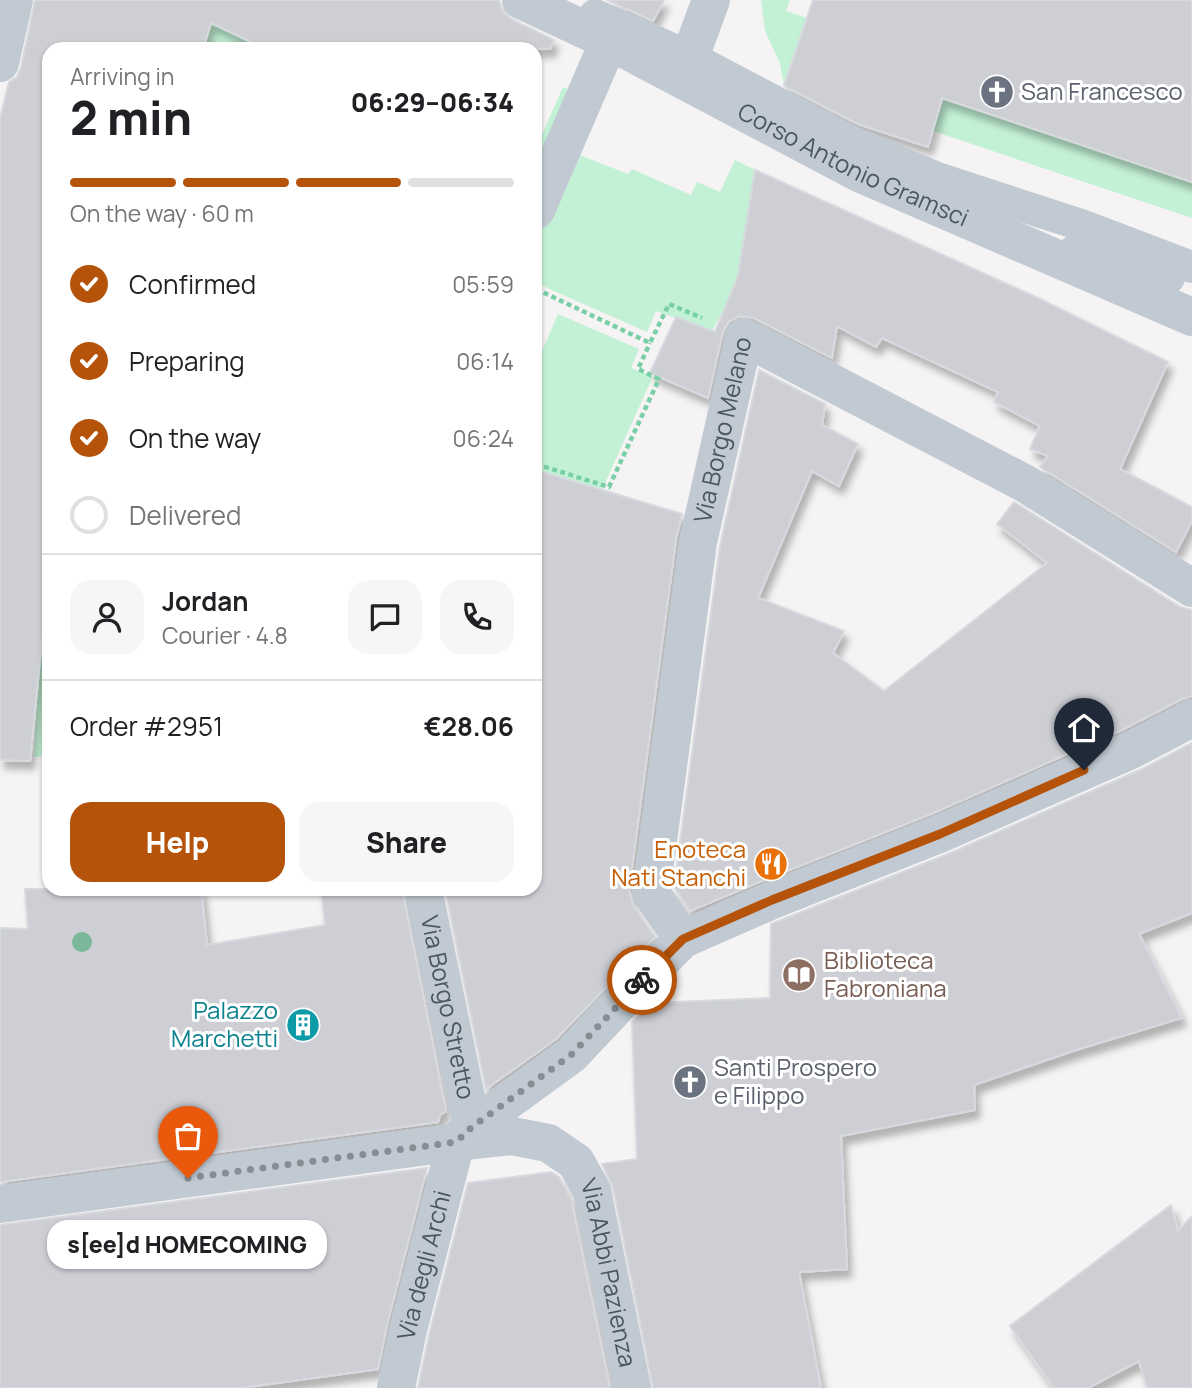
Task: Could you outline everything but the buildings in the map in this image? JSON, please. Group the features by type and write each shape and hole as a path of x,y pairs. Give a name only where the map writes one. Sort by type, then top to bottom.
{"street":[{"path":"0,64 14,0"},
{"name":"Corso Antonio Gramsci","path":"521,0 609,41 686,68 859,173 1192,317"},
{"path":"686,68 711,0"},
{"path":"542,197 609,41"},
{"name":"Via Borgo Melano","path":"683,939 652,893 698,542 744,337 1026,484 1192,588"},
{"path":"0,1204 464,1134 571,1055 683,939 772,900 940,834 1133,749 1192,718"},
{"name":"Via Borgo Stretto","path":"424,896 464,1134"},
{"name":"Via Abbi Pazienza","path":"464,1134 512,1136 548,1143 576,1162 592,1191 632,1388"},
{"name":"Via degli Archi","path":"396,1388 408,1329 464,1134"}],"lane":[{"name":"Corso Antonio Gramsci","path":"561,0 686,68 937,178 1083,226 1192,267"},
{"path":"968,221 1192,284"}],"path":[{"path":"542,292 650,343"},
{"path":"542,466 609,486 659,379 638,369 668,304 744,337"}],"green space":[{"path":"761,0 790,0 786,11 807,18 784,86 780,63 765,31"},
{"path":"211,23 251,42 205,42"},
{"path":"563,87 575,92 542,167 542,134"},
{"path":"944,98 1192,182 1192,218 933,131"},
{"path":"577,154 628,174 632,169 691,195 697,182 720,192 735,160 772,178 747,222 738,276 712,331 656,311 647,332 542,286 542,228"},
{"path":"558,314 639,349 631,368 653,376 602,490 542,472 542,351"},
{"path":"42,637 42,756 34,757"}],"way so far":[{"path":"188,1178 456,1142 472,1127 571,1055 642,980"}],"place":[{"name":"San Francesco","path":"997,92"},
{"name":"Enoteca Nati Stanchi","path":"771,864"},
{"name":"Biblioteca Fabroniana","path":"799,975"},
{"name":"Palazzo Marchetti","path":"303,1025"},
{"name":"Santi Prospero e Filippo","path":"690,1082"},
{"name":"s[ee]d HOMECOMING","path":"188,1178"}],"route":[{"path":"642,980 683,939 772,900 940,834 1084,770"}]}
